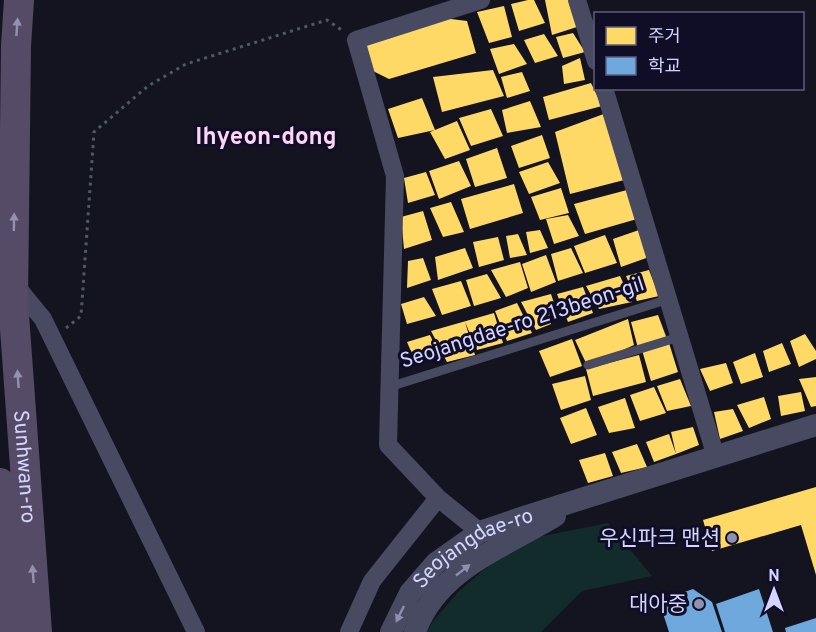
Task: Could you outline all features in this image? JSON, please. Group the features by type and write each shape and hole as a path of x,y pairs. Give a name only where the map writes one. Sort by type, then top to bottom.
{"highway":[{"name":"Sunhwan-ro","path":"19,0 16,46 13,302 37,632"},
{"name":"Sunhwan-ro","path":"0,483 11,632"}],"street":[{"path":"356,40 481,0"},
{"path":"577,0 594,54"},
{"name":"Seojangdae-ro 213beon-gil","path":"356,40 395,176 387,445 438,498 480,532"},
{"path":"605,90 716,457"},
{"path":"0,267 43,319 196,632"},
{"name":"Seojangdae-ro","path":"391,632 410,593 436,563 480,532 816,425"},
{"path":"350,632 372,581 438,498"},
{"name":"Seojangdae-ro","path":"415,632 444,584 481,556 530,531 584,498"}],"lane":[{"name":"Seojangdae-ro 213beon-gil","path":"389,387 669,299"},
{"path":"588,365 679,337"}],"path":[{"path":"52,338 81,316 94,132 148,86 186,64 327,20 356,40"}],"green space":[{"path":"608,523 652,576 582,591 541,632 427,632 433,621 459,591 518,541"}],"building: 주거":[{"path":"534,0 545,23 519,31 511,4"},
{"path":"545,0 569,0 580,26 552,35"},
{"path":"504,6 512,37 489,43 477,12"},
{"path":"443,18 467,21 476,53 389,79 371,70 362,41"},
{"path":"573,33 585,52 563,58 556,37"},
{"path":"544,34 558,56 535,63 524,40"},
{"path":"514,44 527,64 499,74 490,49"},
{"path":"580,58 585,80 564,84 562,66"},
{"path":"493,70 504,96 442,112 433,77"},
{"path":"522,72 530,91 507,98 501,77"},
{"path":"591,83 602,106 549,120 543,97"},
{"path":"422,98 435,130 398,138 388,109"},
{"path":"530,101 541,127 507,133 502,110"},
{"path":"491,109 503,136 471,146 459,118"},
{"path":"609,112 628,179 570,194 555,132"},
{"path":"457,121 470,150 445,159 430,132"},
{"path":"542,135 550,158 519,168 511,146"},
{"path":"497,148 507,178 475,187 466,159"},
{"path":"459,161 471,186 439,199 429,171"},
{"path":"548,162 560,183 529,194 519,172"},
{"path":"426,172 435,195 408,203 404,178"},
{"path":"514,184 523,213 470,229 461,199"},
{"path":"561,188 569,213 540,220 531,197"},
{"path":"627,190 637,219 585,234 574,204"},
{"path":"451,202 464,232 443,237 430,208"},
{"path":"423,211 432,240 404,249 401,217"},
{"path":"568,215 579,236 554,244 546,219"},
{"path":"540,230 548,248 530,253 526,232"},
{"path":"639,230 649,257 621,267 613,239"},
{"path":"518,234 527,255 510,258 506,236"},
{"path":"605,235 617,263 585,273 574,246"},
{"path":"498,237 504,260 479,267 473,242"},
{"path":"465,248 473,268 438,280 435,257"},
{"path":"571,248 583,273 558,281 551,254"},
{"path":"546,255 556,282 531,292 522,264"},
{"path":"423,258 431,280 407,288 408,261"},
{"path":"520,262 528,288 506,297 491,270"},
{"path":"649,270 659,296 637,301 626,276"},
{"path":"487,274 501,298 474,306 466,280"},
{"path":"620,276 632,302 599,309 586,286"},
{"path":"461,281 471,306 442,315 432,289"},
{"path":"583,287 593,313 568,322 557,294"},
{"path":"551,294 557,312 549,313 551,324 536,330 521,302"},
{"path":"424,297 436,316 407,324 401,304"},
{"path":"517,303 532,333 507,341 495,311"},
{"path":"494,313 503,343 477,350 465,322 475,355 447,362 431,331"},
{"path":"658,315 667,339 638,348 631,322"},
{"path":"628,319 634,345 586,363 575,340"},
{"path":"805,334 816,351 816,359 799,367 790,341"},
{"path":"430,335 436,348 413,356 407,342"},
{"path":"572,339 582,366 550,377 539,351"},
{"path":"669,343 678,372 651,381 642,350"},
{"path":"782,343 791,364 769,372 763,351"},
{"path":"755,353 763,377 741,384 733,362"},
{"path":"639,355 646,382 593,396 586,369"},
{"path":"726,363 733,383 710,391 700,369"},
{"path":"585,376 591,400 561,410 552,384"},
{"path":"816,377 816,406 811,407 799,379"},
{"path":"680,379 691,406 667,411 657,386"},
{"path":"654,387 666,413 640,421 630,395"},
{"path":"801,392 805,411 781,416 778,396"},
{"path":"764,397 771,419 749,428 737,405"},
{"path":"625,398 635,428 609,433 598,407"},
{"path":"586,408 597,435 571,444 560,418"},
{"path":"733,409 743,431 720,439 714,412"},
{"path":"693,427 699,445 676,454 671,432"},
{"path":"669,434 676,454 654,462 646,442"},
{"path":"637,444 647,467 621,473 612,452"},
{"path":"605,453 613,476 588,483 579,460"},
{"name":"우신파크 맨션","path":"816,487 816,575 801,525 712,551 703,520"}],"building: 학교":[{"path":"693,589 712,602 722,632 669,632 659,601"},
{"path":"759,589 773,632 725,632 716,604"},
{"path":"816,618 816,632 786,632 785,628"}],"place":[{"name":"우신파크 맨션","path":"732,538"},
{"name":"대아중","path":"699,604"}],"district":[{"name":"Ihyeon-dong","path":"266,136"}]}
